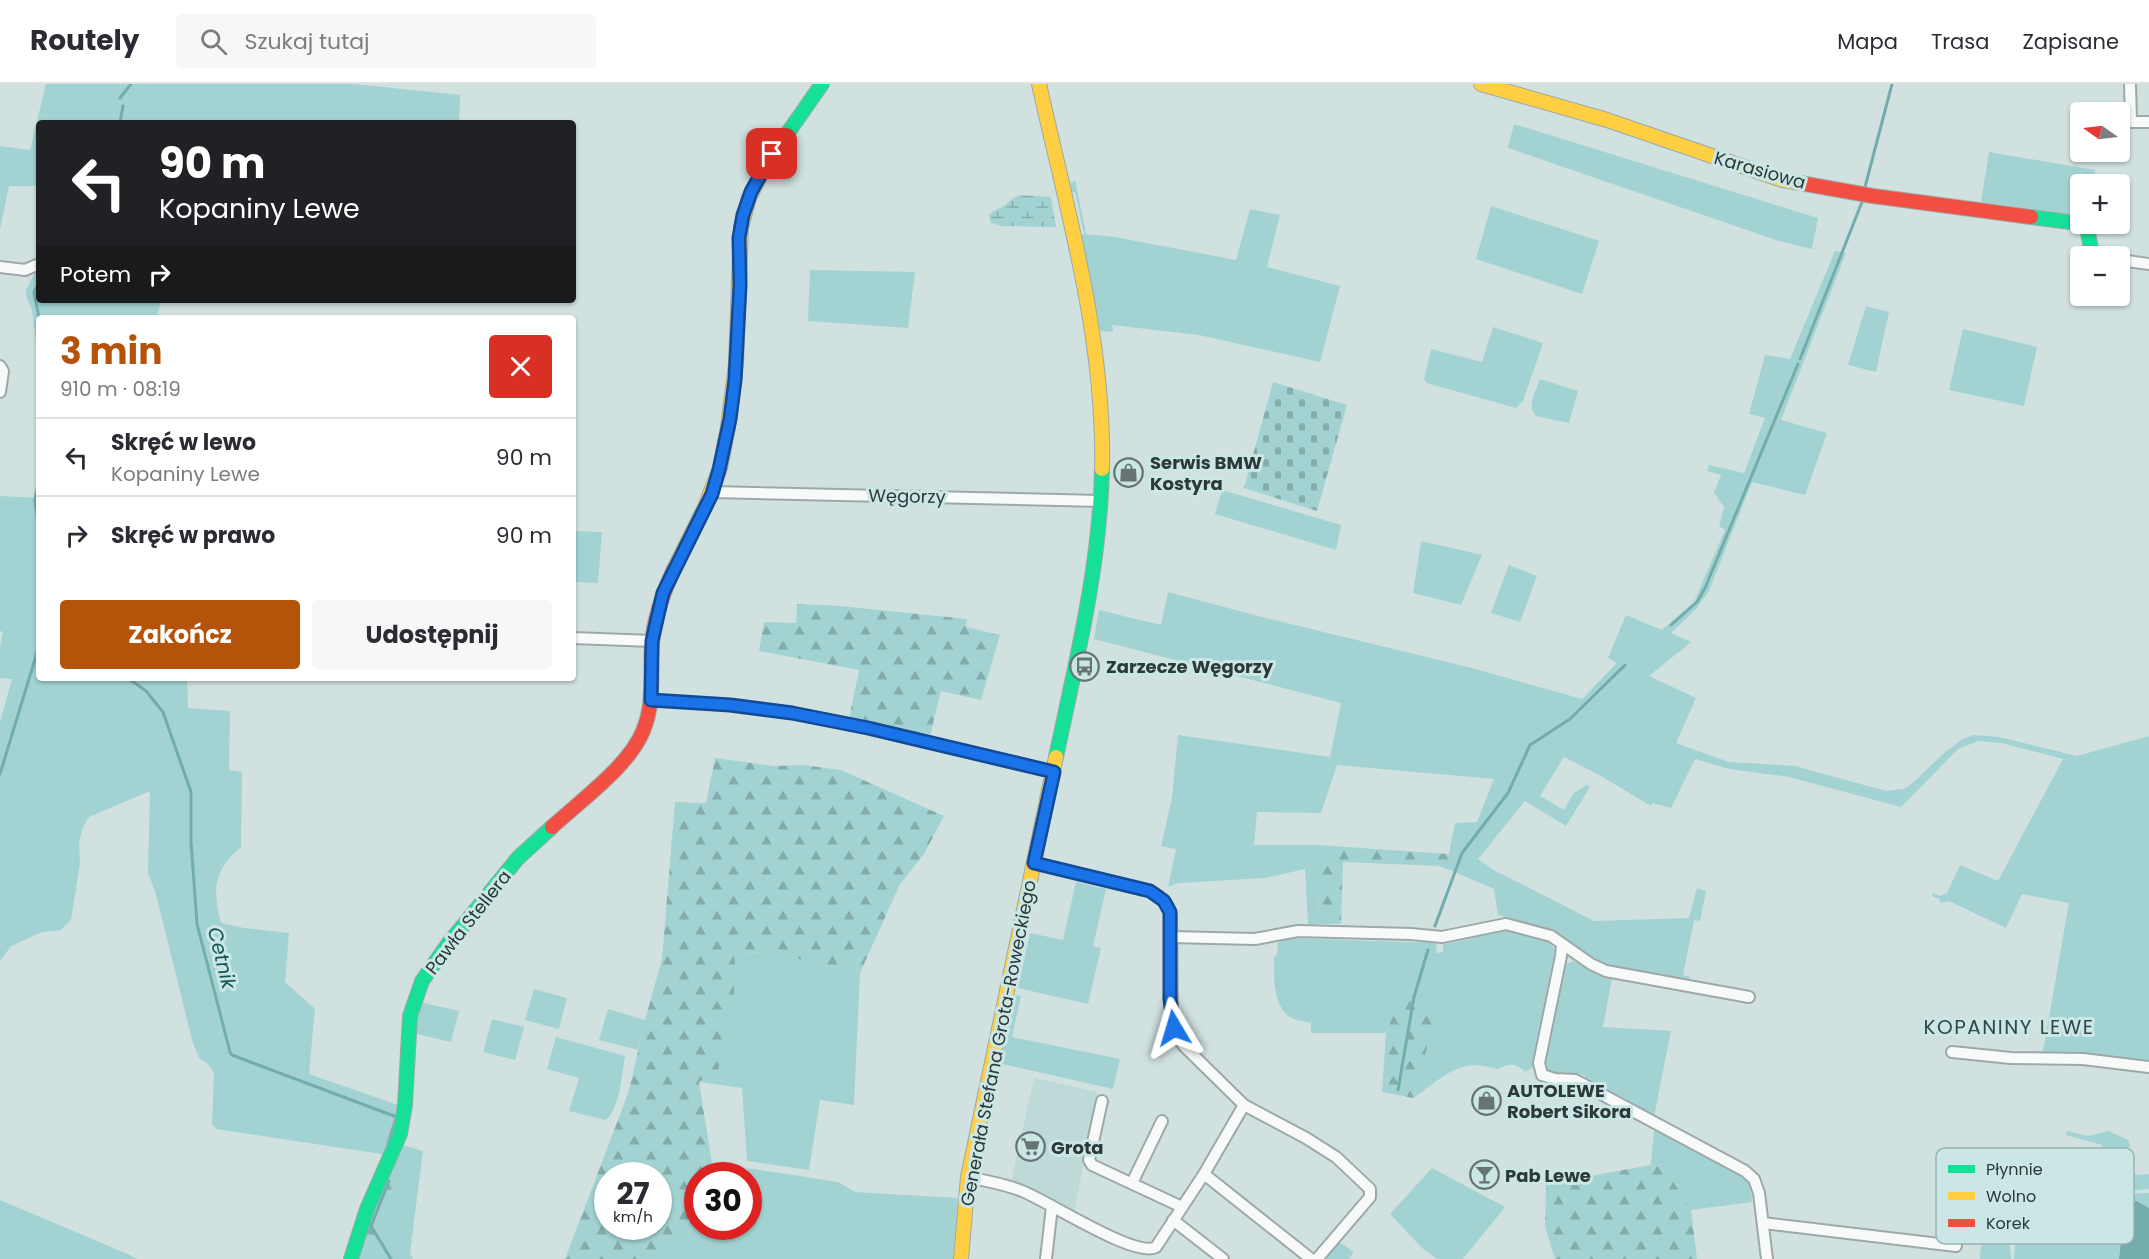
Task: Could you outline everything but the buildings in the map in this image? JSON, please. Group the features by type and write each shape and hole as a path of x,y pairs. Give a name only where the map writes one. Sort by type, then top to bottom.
{"street":[{"name":"Pawła Stellera","path":"351,1259 367,1209 400,1134 405,1106 410,1016 422,981 504,873 535,841 625,760 636,747 649,718 652,641 663,593 713,492 726,441 735,380 740,293 739,238 743,215 751,192 765,165 822,84"},
{"name":"Generała Stefana Grota-Roweckiego","path":"961,1259 968,1177 1054,772 1092,579 1101,501 1100,415 1092,332 1039,84"},
{"name":"Karasiowa","path":"1481,84 1607,120 1782,180 1873,196 2070,223"},
{"path":"2130,84 2131,122 2149,122"},
{"path":"2130,261 2149,264"},
{"path":"0,267 24,270 36,265"},
{"path":"0,366 3,371 0,392"},
{"name":"Węgorzy","path":"713,492 1101,501"},
{"path":"576,638 652,641"},
{"path":"651,700 730,705 792,713 868,728 1054,772"},
{"path":"1034,863 1144,889 1164,901 1170,912 1170,999 1172,1022 1178,1037 1191,1055 1244,1105 1336,1157 1370,1189 1370,1197 1317,1259"},
{"path":"1171,938 1255,939 1298,931 1442,937 1506,924 1551,936 1591,964 1606,971 1749,997"},
{"path":"1562,944 1539,1063 1542,1075 1555,1079 1575,1080 1745,1171 1754,1179 1759,1193 1767,1259"},
{"path":"1952,1052 2012,1058 2083,1059 2149,1067"},
{"path":"1102,1101 1089,1160 1092,1165 1182,1207"},
{"path":"968,1177 1019,1189 1073,1219 1148,1255 1156,1247 1204,1174 1244,1105"},
{"path":"1132,1183 1162,1121"},
{"path":"1204,1174 1311,1259"},
{"path":"1046,1259 1052,1206"},
{"path":"1173,1220 1223,1259"},
{"path":"1763,1223 1936,1244"},
{"path":"1939,1244 1956,1246"}],"shaded area":[{"path":"1034,1078 1098,1092 1074,1212 1011,1183"},
{"path":"2136,1201 2149,1208 2149,1259 2119,1259 2120,1244 2134,1244 2134,1203"}],"green space":[{"path":"46,84 354,84 460,95 459,120 37,120"},
{"path":"1514,124 1818,218 1812,249 1779,241 1508,148"},
{"path":"36,125 36,186 9,186 0,229 0,146 30,150"},
{"path":"1989,152 2095,170 2095,174 2070,174 2070,214 1981,202"},
{"path":"1075,180 1086,234 1115,237 1236,260 1250,209 1280,215 1267,267 1340,286 1320,362 1199,335 1112,325 1113,332 1101,331 1080,236 1084,234 1075,192 1071,192 1070,184"},
{"path":"1020,195 1051,197 1056,227 1001,226 991,223 989,215 991,213"},
{"path":"1491,206 1599,241 1582,294 1476,259"},
{"path":"1835,251 1846,253 1781,420 1827,433 1805,495 1752,482 1709,591 1696,609 1671,633 1691,642 1649,676 1696,698 1676,743 1729,762 1795,766 1886,791 1904,789 1944,753 1963,739 1974,735 1999,737 2077,756 2149,736 2149,1061 2044,1053 2069,903 2022,894 2006,928 1949,901 1941,903 1939,899 1932,896 1933,893 1940,896 1947,893 1960,865 1998,881 2063,759 2002,743 1978,741 1958,749 1901,807 1789,777 1729,769 1695,759 1671,808 1653,803 1651,806 1564,757 1540,796 1564,810 1573,794 1586,785 1590,787 1566,826 1525,801 1478,859 1492,869 1594,921 1689,918 1697,888 1706,891 1700,921 1694,920 1683,975 1690,977 1689,979 1662,977 1594,962 1560,934 1498,915 1494,889 1452,871 1449,854 1455,823 1477,822 1494,779 1337,765 1321,813 1257,812 1254,845 1317,845 1319,924 1308,925 1305,869 1266,878 1178,883 1168,887 1176,849 1161,846 1172,798 1178,735 1330,757 1341,703 1094,639 1099,610 1161,625 1168,592 1468,667 1582,699 1617,663 1608,658 1626,615 1662,630 1694,602 1725,530 1719,526 1724,507 1714,493 1721,475 1707,471 1709,465 1744,473 1765,418 1749,414 1765,355 1790,359"},
{"path":"810,270 915,272 908,328 808,321"},
{"path":"36,271 36,303 160,303 158,315 36,315 36,343 32,310 26,290"},
{"path":"1866,306 1889,312 1876,372 1848,365"},
{"path":"1493,327 1543,343 1523,401 1516,408 1427,383 1424,379 1431,349 1482,362"},
{"path":"1963,329 2037,347 2024,406 1949,390"},
{"path":"1540,379 1578,391 1569,423 1536,416 1533,412 1533,398"},
{"path":"1273,382 1347,405 1317,511 1244,488"},
{"path":"1222,490 1341,525 1336,550 1215,514"},
{"path":"0,496 36,498 36,681 187,681 188,708 230,711 229,770 242,772 241,847 220,872 216,890 221,923 289,933 285,982 315,1009 309,1074 401,1106 388,1155 216,1129 212,1124 214,1072 207,1063 199,1058 192,1040 155,891 148,873 150,791 89,817 83,827 79,842 80,864 71,920 61,930 42,932 11,946 0,961 0,722 12,679 0,678 0,647 3,632 0,631"},
{"path":"576,531 602,532 598,583 576,582"},
{"path":"1421,541 1482,555 1461,605 1413,593"},
{"path":"1509,565 1537,576 1520,622 1491,613"},
{"path":"797,604 967,619 966,627 1000,635 981,700 941,691 929,740 849,719 859,670 759,651 764,622 796,623"},
{"path":"715,758 774,766 804,765 841,770 944,816 924,854 900,884 860,973 773,953 734,952 734,997 718,1071 699,1082 712,1162 684,1162 684,1232 657,1250 655,1259 565,1259 594,1183 594,1240 672,1240 672,1162 602,1162 629,1091 662,959 675,802 706,803"},
{"path":"1317,845 1449,854 1452,871 1439,866 1343,862 1341,924 1319,924"},
{"path":"1076,882 1106,889 1093,946 1101,948 1088,1004 1018,988 1030,933 1063,940"},
{"path":"1505,930 1548,941 1555,950 1532,1063 1535,1064 1525,1072 1512,1065 1497,1069 1472,1065 1461,1067 1451,1071 1413,1098 1434,1024 1400,998 1386,1033 1311,1033 1311,1023 1297,1020 1285,1013 1278,999 1274,981 1274,956 1277,955 1278,943 1287,938 1436,943 1437,953 1443,952 1443,944"},
{"path":"734,952 773,953 860,973 854,1105 820,1100 809,1170 747,1161 742,1088 699,1082 718,1071 734,997"},
{"path":"1573,961 1593,972 1612,978 1603,1027 1671,1031 1654,1117 1636,1108 1624,1098 1620,1099 1585,1080 1585,1076 1546,1071 1544,1063 1563,969"},
{"path":"534,989 567,998 559,1029 525,1020"},
{"path":"1013,995 1021,996 1012,1037 1120,1059 1113,1089 998,1063"},
{"path":"1422,997 1434,1024 1413,1098 1382,1092 1386,1033 1400,998"},
{"path":"420,1002 459,1011 451,1042 412,1033"},
{"path":"608,1009 645,1020 638,1050 599,1040"},
{"path":"492,1019 524,1027 515,1060 483,1052"},
{"path":"556,1037 625,1056 617,1099 611,1115 606,1120 569,1111 579,1078 547,1069"},
{"path":"1654,1130 1742,1176 1751,1187 1752,1202 1691,1210 1665,1168 1651,1165"},
{"path":"2067,1131 2088,1136 2109,1131 2128,1140 2130,1146 2128,1148 2101,1148 2102,1145 2066,1135"},
{"path":"400,1144 423,1151 410,1253 413,1259 354,1259 377,1250 384,1209 396,1181 390,1168"},
{"path":"1651,1165 1665,1168 1691,1210 1697,1259 1555,1259 1545,1227 1546,1184"},
{"path":"390,1168 396,1181 384,1209 377,1251 355,1258"},
{"path":"1432,1168 1505,1207 1463,1259 1437,1259 1422,1248 1390,1214"},
{"path":"762,1170 838,1182 855,1192 958,1198 953,1259 655,1259 657,1250 684,1232 684,1240 762,1240"},
{"path":"2134,1174 2149,1174 2149,1189 2134,1191"},
{"path":"2149,1193 2149,1259 2014,1259 2015,1245 2134,1244 2134,1194"},
{"path":"0,1200 130,1255 137,1259 0,1259"},
{"path":"1339,1242 1354,1252 1349,1259 1325,1259"},
{"path":"1982,1244 2010,1244 2011,1259 1980,1259"}],"waterway":[{"name":"Cetnik","path":"120,98 131,84"},
{"path":"1865,187 1892,84"},
{"name":"Cetnik","path":"121,120 123,106"},
{"path":"1800,359 1862,202"},
{"name":"Cetnik","path":"36,288 34,292 36,302"},
{"name":"Cetnik","path":"36,303 38,315"},
{"path":"1671,625 1697,602 1705,588 1798,364"},
{"name":"Cetnik","path":"36,494 36,508"},
{"path":"0,774 36,656"},
{"path":"1435,926 1462,853 1508,793 1530,745 1570,719 1625,665"},
{"name":"Cetnik","path":"132,681 146,691 163,712 191,792 191,842 197,924 230,1052 232,1055 394,1116 396,1118 388,1144"},
{"path":"1398,1090 1414,997 1428,950"},
{"name":"Cetnik","path":"389,1181 371,1226 391,1259"}],"traffic: fast":[{"path":"766,164 822,84"},
{"path":"2031,217 2078,223 2087,227 2090,246"},
{"path":"1056,757 1092,578 1102,469"},
{"path":"351,1259 367,1209 400,1134 405,1105 410,1016 422,981 448,944 518,858 552,827"}],"traffic: slow":[{"path":"1039,84 1072,227 1091,323 1101,420 1102,469"},
{"path":"1481,84 1607,120 1782,180 1800,183"},
{"path":"674,569 705,507 720,468 736,364 741,227 749,198 766,164"},
{"path":"961,1259 968,1177 1056,757"}],"traffic: jam":[{"path":"1800,183 1873,196 2031,217"},
{"path":"552,827 615,770 627,757 643,731 651,699 652,644 655,624 674,569"}],"place":[{"name":"Serwis BMW Kostyra","path":"1129,472"},
{"name":"Zarzecze Węgorzy","path":"1085,666"},
{"name":"AUTOLEWE Robert Sikora","path":"1486,1100"},
{"name":"Grota","path":"1030,1147"},
{"name":"Pab Lewe","path":"1484,1175"}],"district":[{"name":"KOPANINY LEWE","path":"2009,1027"}],"route":[{"path":"772,154 751,192 743,215 739,238 740,285 735,380 730,419 719,470 712,494 663,593 652,641 651,700 730,705 792,713 868,728 1054,772 1034,863 1150,891 1164,901 1171,916 1170,999 1174,1028"}]}
